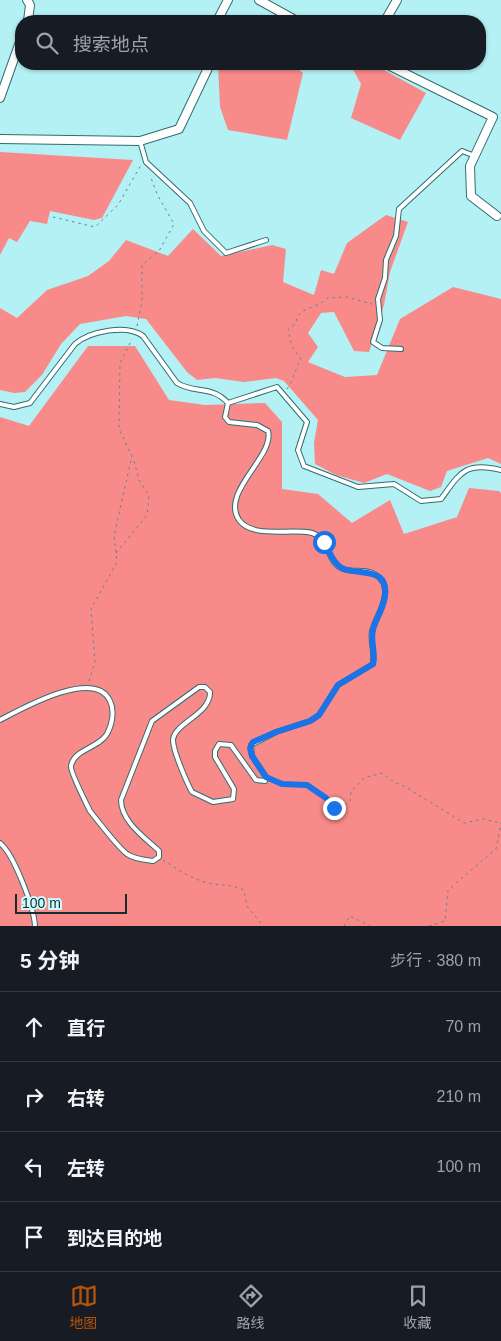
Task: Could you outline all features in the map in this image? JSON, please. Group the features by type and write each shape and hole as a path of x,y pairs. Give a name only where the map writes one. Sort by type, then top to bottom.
{"street":[{"path":"28,0 30,5 29,15"},
{"path":"221,15 228,0"},
{"path":"259,0 286,15"},
{"path":"388,15 397,0"},
{"path":"0,98 15,56"},
{"path":"0,139 140,140 179,129 207,70"},
{"path":"398,70 493,117 470,166 471,196 496,216"}],"lane":[{"path":"140,140 146,162 190,203 204,231 226,252 266,240"},
{"path":"401,349 382,348 373,342 380,320 378,299 385,278 386,260 396,236 399,208 462,151 475,156"},
{"path":"0,404 14,407 30,403 75,344 83,338 92,334 136,331 143,336 177,384 185,388 208,390 220,394 228,403"},
{"path":"228,403 277,387 307,422 298,450 304,466 358,487 394,484 421,501 441,499 460,472 484,466 501,470"},
{"path":"0,720 30,704 76,688 88,687 104,693 110,701 112,712 111,724 106,736 73,759 70,768 71,775 90,810 128,855 153,861 159,857 159,851 134,828 121,808 125,786 141,753 152,721 199,687 205,687 210,692 208,703 173,740 192,792 213,802 233,799 234,789 215,757 215,751 219,744 231,745 256,780 265,781 266,777 252,756 251,745 276,732 310,721 319,715 338,685 373,664 375,655 372,642 373,630 385,599 383,584 378,576 371,572 343,569 336,564 324,542 314,534 258,530 240,521 235,512 236,503 248,474 264,452 270,436 268,431 257,425 229,422 225,417 228,403"},
{"path":"0,843 10,853 16,866 35,926"}],"path":[{"path":"53,218 95,228 118,206 139,167 146,162 157,194 174,224 159,251 142,265 142,302 136,331 120,363 118,429 132,456 139,480 149,496 147,514 116,553"},
{"path":"283,394 292,382 294,371 301,358 292,346 288,330 296,323 296,317 302,311 320,306 327,298 347,297 360,302 378,305"},
{"path":"88,687 95,662 91,609 117,562 114,536 132,456"},
{"path":"266,777 282,784 307,785 326,798 334,808 340,808 350,802 351,791 364,778 382,773 464,823 483,819 501,823 496,849 448,890 445,921 429,926"},
{"path":"159,857 182,873 213,884 229,884 244,890 247,906 263,926"},
{"path":"344,926 350,916 370,926"}],"shaded area":[{"path":"218,70 299,70 303,73 287,140 228,130 220,107"},
{"path":"353,70 384,70 426,93 400,140 351,118 361,84"},
{"path":"0,152 133,160 102,218 94,220 50,211 47,224 30,221 17,242 9,238 0,255"},
{"path":"386,215 408,222 390,272 384,305 369,352 354,351 334,312 321,313 308,333 318,347 308,362 345,377 377,375 400,319 453,287 501,299 501,464 488,458 447,471 441,487 430,491 387,474 364,483 336,475 315,464 314,443 318,420 284,381 276,378 244,382 215,378 197,380 187,372 146,319 126,316 80,324 61,344 42,375 25,392 14,393 0,390 0,308 17,318 47,290 88,276 109,261 126,240 168,256 193,229 221,256 272,245 286,249 283,282 314,295 321,270 334,274 347,243"},
{"path":"88,346 135,346 169,400 205,405 265,403 282,422 282,489 318,494 352,523 390,500 404,534 457,517 469,488 499,491 501,493 501,926 0,926 0,417 29,426"}],"route":[{"path":"324,542 336,564 343,569 371,572 378,576 383,584 385,599 373,630 372,642 375,655 373,664 338,685 319,715 310,721 253,742 250,748 252,756 266,777 282,784 307,785 326,798 334,808"}]}
